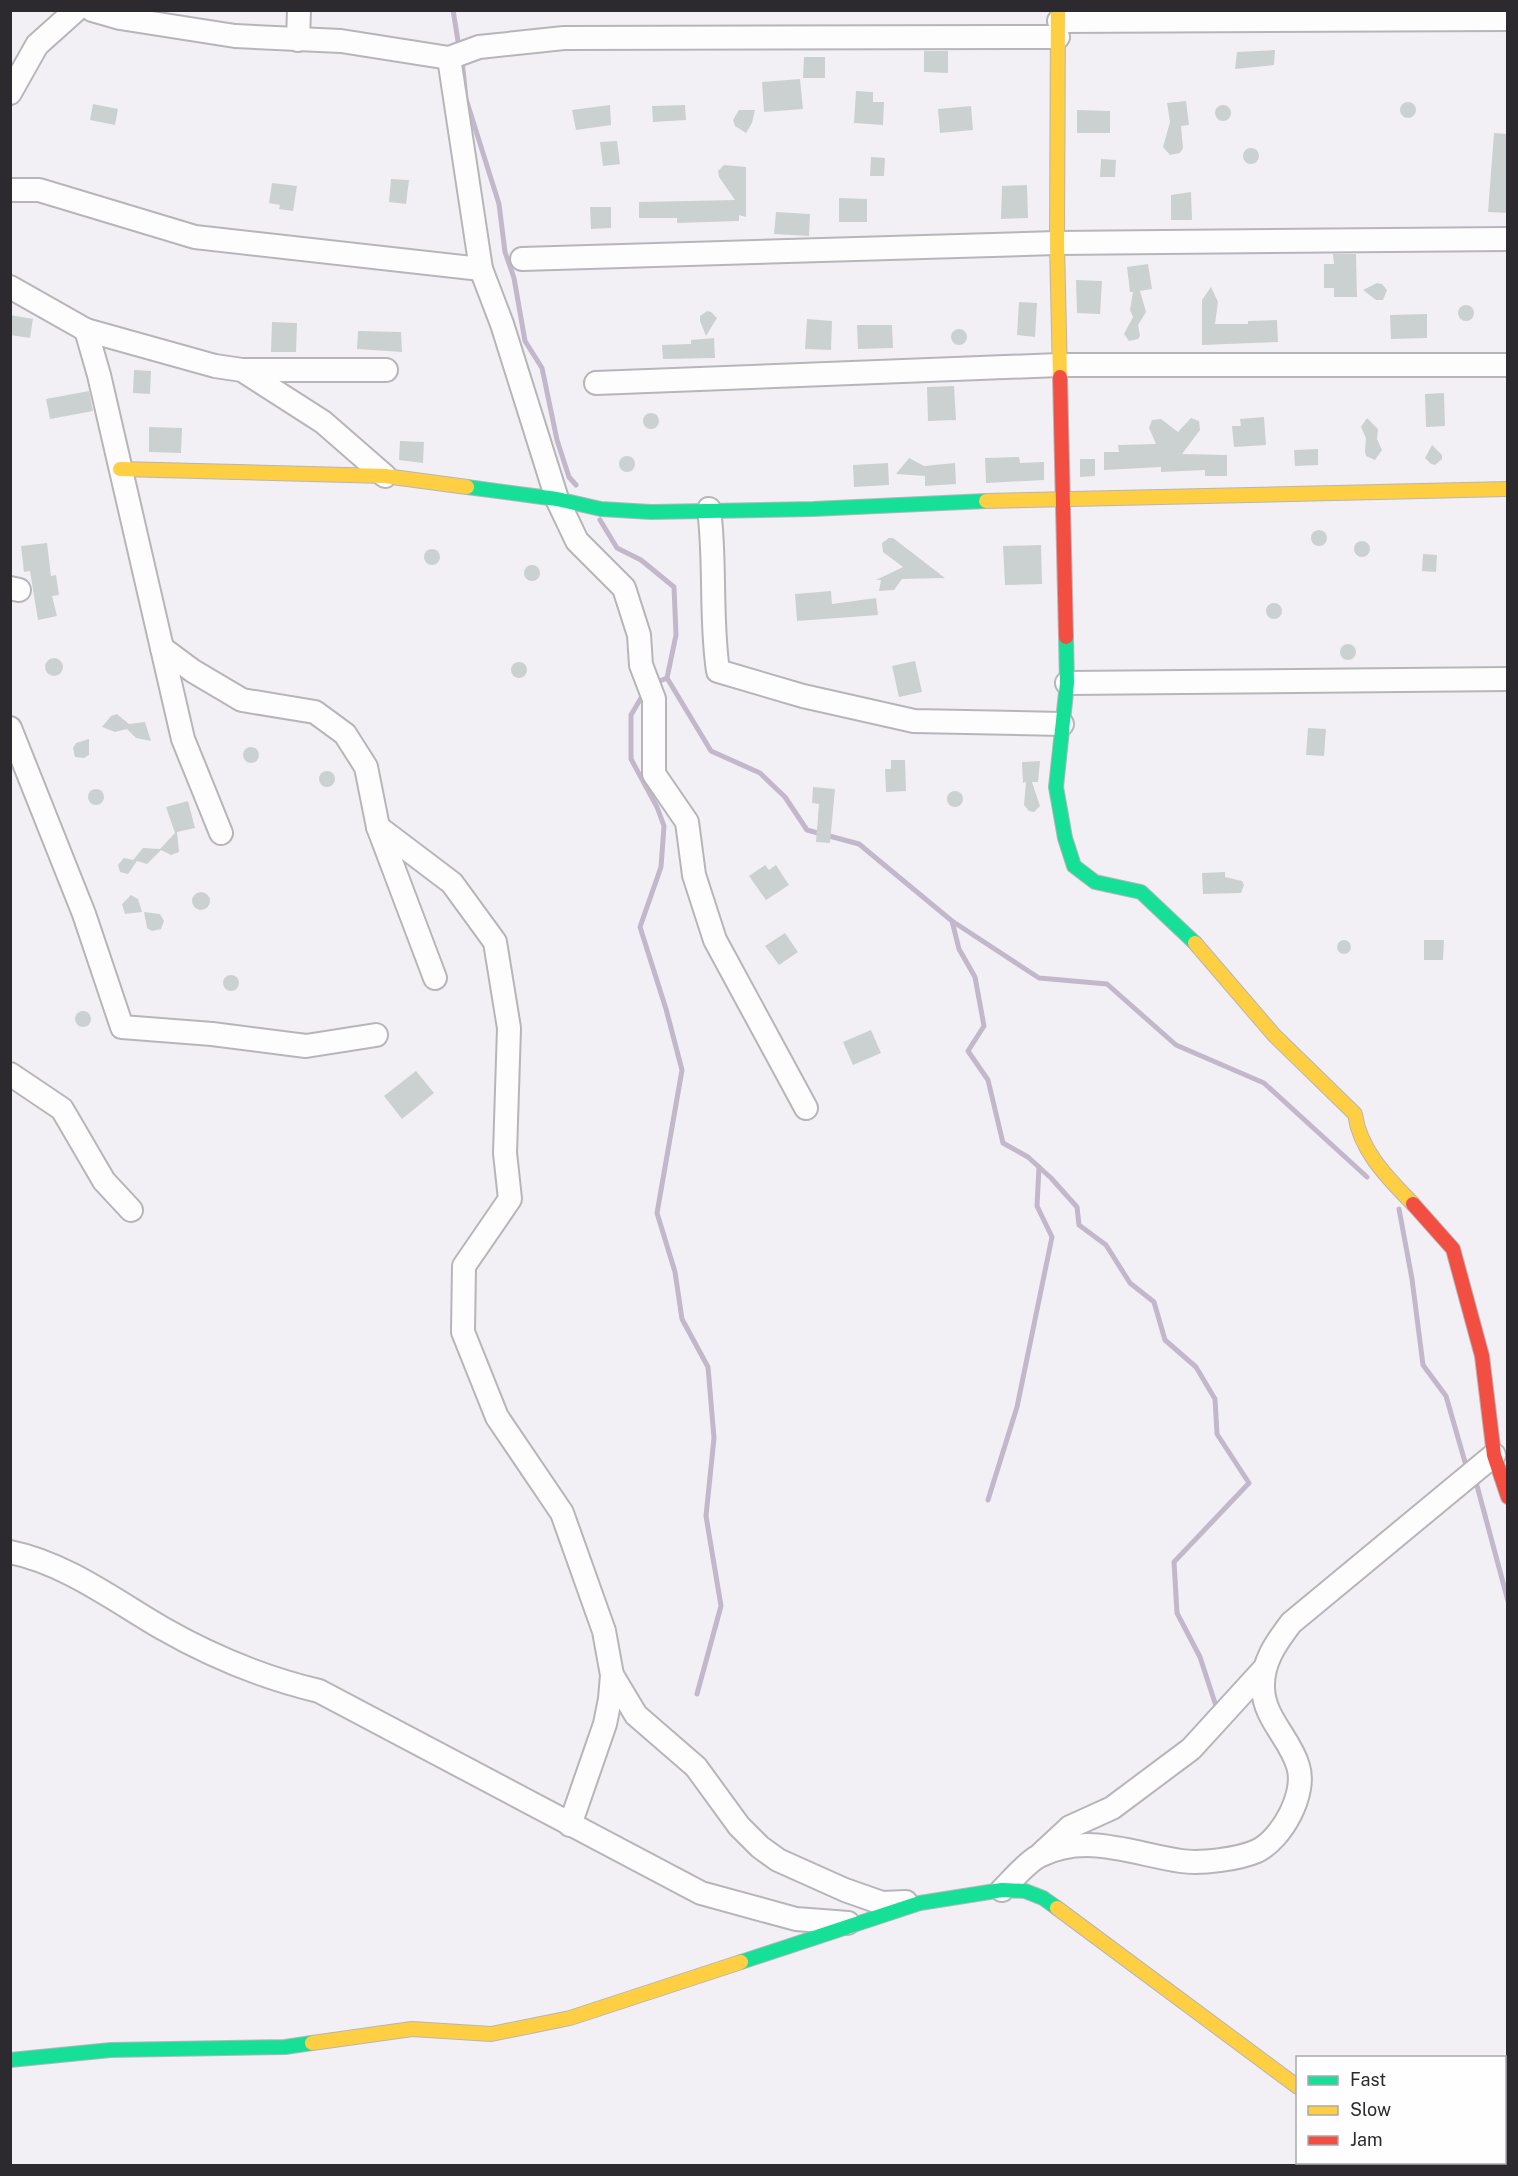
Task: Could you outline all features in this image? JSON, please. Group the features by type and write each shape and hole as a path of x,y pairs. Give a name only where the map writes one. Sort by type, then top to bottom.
{"street":[{"path":"10,93 37,45 76,10"},
{"path":"92,10 235,36 341,41 449,58 479,47 564,38 1058,23 1508,19"},
{"path":"298,40 299,10"},
{"path":"1058,23 1057,243 1067,683 1056,787 1065,838 1074,866 1095,882 1141,892 1186,933 1274,1035 1355,1114 1357,1130 1377,1164 1453,1249 1482,1356 1494,1455 1508,1497"},
{"path":"449,58 481,269 502,324 557,499 578,541 624,588 639,635 641,665 654,699 654,774 687,822 694,875 715,940 806,1108"},
{"path":"10,190 39,190 195,237 481,269"},
{"path":"522,259 1057,243 1508,239"},
{"path":"10,287 86,330 215,366 242,370 386,370"},
{"path":"86,330 183,740 221,833"},
{"path":"596,383 1059,365 1508,364"},
{"path":"242,370 322,422 385,476"},
{"path":"120,469 385,476 557,499 601,509 651,512 709,509 813,509 1062,496 1508,489"},
{"path":"709,509 714,546 714,645 718,671 803,696 914,721 1062,724"},
{"path":"162,648 193,671 242,700 315,712 345,734 366,767 378,827 435,978"},
{"path":"1067,683 1508,679"},
{"path":"10,728 84,914 122,1027 212,1034 306,1046 376,1035"},
{"path":"378,827 452,883 495,942 510,1028 505,1154 510,1199 464,1266 463,1332 497,1417 562,1513 604,1631 612,1675 604,1724 570,1825"},
{"path":"10,1074 62,1109 104,1181 131,1210"},
{"path":"1039,1857 1092,1843 1192,1863 1258,1851 1286,1824 1299,1792 1299,1767 1267,1711 1263,1688 1265,1668 1272,1649 1291,1623 1494,1455"},
{"path":"10,1552 34,1557 97,1589 164,1629 239,1665 289,1684 319,1691 701,1893 796,1918 856,1924"},
{"path":"1002,1890 1070,1827 1112,1808 1191,1749 1265,1668"},
{"path":"612,1675 636,1715 696,1767 740,1826 760,1847 778,1860 811,1876 882,1903 920,1903 1002,1890 1025,1891 1043,1898 1114,1948 1296,2085"},
{"path":"10,2060 111,2050 285,2047 412,2029 491,2034 570,2018 920,1903"}],"building":[{"path":"1275,50 1274,65 1235,69 1237,52"},
{"path":"924,51 948,51 948,73 924,72"},
{"path":"804,57 825,57 825,78 803,78"},
{"path":"800,79 803,109 764,112 762,82"},
{"path":"856,91 873,92 873,102 884,102 883,125 854,123"},
{"path":"1186,101 1189,125 1181,126 1183,148 1180,153 1170,155 1163,147 1170,122 1167,103"},
{"path":"1405,102 1411,102 1416,110 1414,116 1405,118 1400,113 1400,107"},
{"path":"93,104 118,109 115,125 90,120"},
{"path":"610,105 611,125 576,130 572,110"},
{"path":"685,105 686,120 653,122 652,106"},
{"path":"1223,105 1229,107 1231,113 1229,119 1223,121 1217,119 1215,113 1217,107"},
{"path":"971,106 973,130 940,133 938,109"},
{"path":"739,110 755,110 752,123 746,133 735,126 733,120"},
{"path":"1077,110 1110,111 1110,133 1077,133"},
{"path":"1494,133 1508,134 1508,213 1488,212"},
{"path":"617,141 620,164 603,166 600,142"},
{"path":"1248,148 1254,148 1259,156 1257,162 1248,164 1243,159 1243,153"},
{"path":"871,157 885,158 884,176 870,176"},
{"path":"1101,159 1116,160 1115,177 1100,177"},
{"path":"724,165 746,167 746,217 739,215 739,221 677,223 677,218 639,218 639,202 735,200 719,177 718,171"},
{"path":"391,179 409,180 406,204 389,202"},
{"path":"272,183 297,186 293,211 279,209 280,205 269,203"},
{"path":"1027,185 1028,218 1001,219 1002,186"},
{"path":"1191,192 1192,220 1171,220 1171,195"},
{"path":"839,198 867,199 867,222 839,222"},
{"path":"590,207 611,207 611,228 591,229"},
{"path":"776,212 810,214 809,236 774,234"},
{"path":"1333,254 1356,254 1357,297 1334,297 1334,288 1324,288 1324,264 1334,264"},
{"path":"1148,264 1152,289 1140,291 1146,312 1138,325 1140,336 1138,339 1129,341 1124,334 1133,317 1130,310 1133,292 1130,292 1127,267"},
{"path":"1076,280 1102,281 1100,314 1077,313"},
{"path":"1377,283 1382,284 1387,290 1383,300 1376,300 1363,290"},
{"path":"1211,287 1218,302 1215,324 1248,324 1248,321 1277,320 1278,342 1202,345 1202,300"},
{"path":"1019,302 1037,303 1035,337 1017,335"},
{"path":"1463,305 1469,305 1474,313 1472,319 1463,321 1458,316 1458,310"},
{"path":"707,311 717,318 706,336 700,316"},
{"path":"1427,314 1427,338 1391,339 1390,315"},
{"path":"10,315 33,319 30,338 10,335"},
{"path":"807,319 832,321 831,350 805,349"},
{"path":"272,322 297,323 296,352 271,352"},
{"path":"857,325 892,325 893,348 858,349"},
{"path":"956,329 962,329 967,337 965,343 956,345 951,340 951,334"},
{"path":"358,331 401,332 402,352 357,349"},
{"path":"714,338 715,358 663,359 662,345 691,344 691,340"},
{"path":"134,370 151,371 150,394 133,393"},
{"path":"954,386 956,420 928,421 927,387"},
{"path":"89,391 93,411 50,419 46,399"},
{"path":"1444,393 1445,426 1426,427 1425,394"},
{"path":"648,413 654,413 659,421 657,427 648,429 643,424 643,418"},
{"path":"1264,417 1266,445 1234,447 1232,426 1241,426 1240,419"},
{"path":"1191,418 1199,421 1200,430 1182,454 1227,455 1227,476 1205,476 1205,470 1161,472 1161,467 1104,470 1104,452 1119,452 1118,445 1156,444 1149,428 1152,420 1161,419 1178,432"},
{"path":"1367,418 1378,429 1377,439 1382,450 1375,460 1366,456 1365,452 1366,438 1361,427"},
{"path":"149,427 182,428 181,453 149,452"},
{"path":"400,441 424,442 423,463 399,460"},
{"path":"1432,445 1442,455 1442,459 1435,465 1425,458"},
{"path":"1318,449 1318,465 1295,466 1294,450"},
{"path":"624,456 630,456 635,464 633,470 624,472 619,467 619,461"},
{"path":"1019,457 1020,463 1044,462 1044,480 986,483 985,458"},
{"path":"909,458 924,466 955,463 956,484 925,486 925,476 896,474"},
{"path":"1080,459 1095,459 1095,476 1080,477"},
{"path":"888,463 889,485 854,487 853,465"},
{"path":"1316,530 1322,530 1327,538 1325,544 1316,546 1311,541 1311,535"},
{"path":"893,538 945,578 902,579 894,590 879,591 881,580 876,580 903,567 883,552 882,543"},
{"path":"1359,541 1365,541 1370,549 1368,555 1359,557 1354,552 1354,546"},
{"path":"47,543 51,576 56,575 59,595 52,596 57,616 38,620 30,571 24,572 21,546"},
{"path":"1041,545 1042,584 1005,585 1003,546"},
{"path":"429,549 435,549 440,557 438,563 429,565 424,560 424,554"},
{"path":"1423,554 1437,555 1436,572 1422,571"},
{"path":"529,565 535,565 540,573 538,579 529,581 524,576 524,570"},
{"path":"831,591 832,604 876,598 878,615 797,621 795,594"},
{"path":"1271,603 1277,603 1282,611 1280,617 1271,619 1266,614 1266,608"},
{"path":"1345,644 1351,644 1356,652 1354,658 1345,660 1340,655 1340,649"},
{"path":"54,658 60,661 63,667 60,673 54,676 48,673 45,667 48,661"},
{"path":"915,661 922,692 899,697 892,666"},
{"path":"516,662 522,662 527,670 525,676 516,678 511,673 511,667"},
{"path":"117,714 129,724 145,722 151,741 136,738 127,729 115,732 102,727 111,716"},
{"path":"1308,728 1326,729 1324,756 1306,755"},
{"path":"89,739 89,755 84,758 75,757 73,748 76,743"},
{"path":"251,747 259,755 251,763 243,755"},
{"path":"891,760 905,760 906,791 886,792 885,769 891,769"},
{"path":"1040,761 1038,782 1032,782 1040,806 1034,812 1029,811 1024,805 1026,782 1023,783 1022,762"},
{"path":"327,771 335,779 327,787 319,779"},
{"path":"813,787 835,789 830,843 816,842 819,804 812,803"},
{"path":"96,789 102,791 104,797 102,803 96,805 90,803 88,797 90,791"},
{"path":"952,791 958,791 963,799 961,805 952,807 947,802 947,796"},
{"path":"188,801 195,828 177,832 179,852 171,855 161,850 147,864 137,861 128,874 120,872 118,865 124,858 133,860 143,848 160,849 175,833 166,807"},
{"path":"765,865 769,870 776,865 789,885 766,900 749,876"},
{"path":"1225,872 1225,877 1242,881 1244,885 1241,893 1203,894 1202,873"},
{"path":"201,892 207,895 210,901 207,907 201,910 195,907 192,901 195,895"},
{"path":"131,895 138,899 142,912 125,914 122,904"},
{"path":"144,912 160,914 164,921 161,929 152,931 147,928"},
{"path":"785,933 798,952 779,965 765,946"},
{"path":"1341,940 1347,940 1351,947 1347,954 1341,954 1337,950 1337,944"},
{"path":"1424,940 1444,940 1443,960 1424,960"},
{"path":"231,975 239,983 231,991 223,983"},
{"path":"83,1011 91,1019 83,1027 75,1019"},
{"path":"871,1030 881,1053 853,1065 843,1042"},
{"path":"416,1071 434,1093 402,1119 384,1096"}],"waterway":[{"path":"453,10 459,47"},
{"path":"462,59 466,99 499,204 505,252 514,278 525,341 542,368 557,440 569,477 576,485"},
{"path":"600,520 617,548 641,560 674,587 676,635 667,678 655,683"},
{"path":"667,678 711,751 760,773 785,797 807,830 859,844 952,921 959,949 975,977 984,1026 968,1051 988,1080 1003,1143 1028,1157 1077,1207 1079,1225 1106,1245 1130,1283 1154,1302 1165,1340 1196,1367 1215,1399 1217,1434 1249,1483 1174,1562 1177,1613 1200,1657 1216,1706"},
{"path":"644,693 631,715 631,759 657,807 664,826 661,867 640,927 666,1009 682,1070 657,1213 675,1272 682,1319 708,1367 714,1438 706,1516 721,1606 697,1694"},
{"path":"952,921 1039,978 1107,984 1176,1045 1264,1083 1367,1177"},
{"path":"988,1500 1017,1407 1052,1237 1037,1206 1039,1167"},
{"path":"1399,1209 1412,1279 1423,1365 1446,1396 1465,1462"},
{"path":"1476,1482 1508,1601"}],"traffic: fast":[{"path":"467,487 557,499 601,509 651,512 813,509 986,501"},
{"path":"1066,637 1067,683 1056,787 1065,838 1074,866 1095,882 1141,892 1195,943"},
{"path":"741,1962 920,1903 1002,1890 1025,1891 1043,1898 1057,1908"},
{"path":"10,2060 111,2050 285,2047 312,2043"}],"traffic: slow":[{"path":"1058,10 1057,243 1060,377"},
{"path":"120,469 385,476 467,487"},
{"path":"986,501 1508,489"},
{"path":"1195,943 1274,1035 1355,1114 1363,1140 1376,1163 1413,1204"},
{"path":"1057,1908 1296,2086"},
{"path":"312,2043 412,2029 491,2034 570,2018 741,1962"}],"traffic: jam":[{"path":"1060,377 1066,637"},
{"path":"1413,1204 1453,1249 1482,1356 1494,1455 1508,1497"}]}
